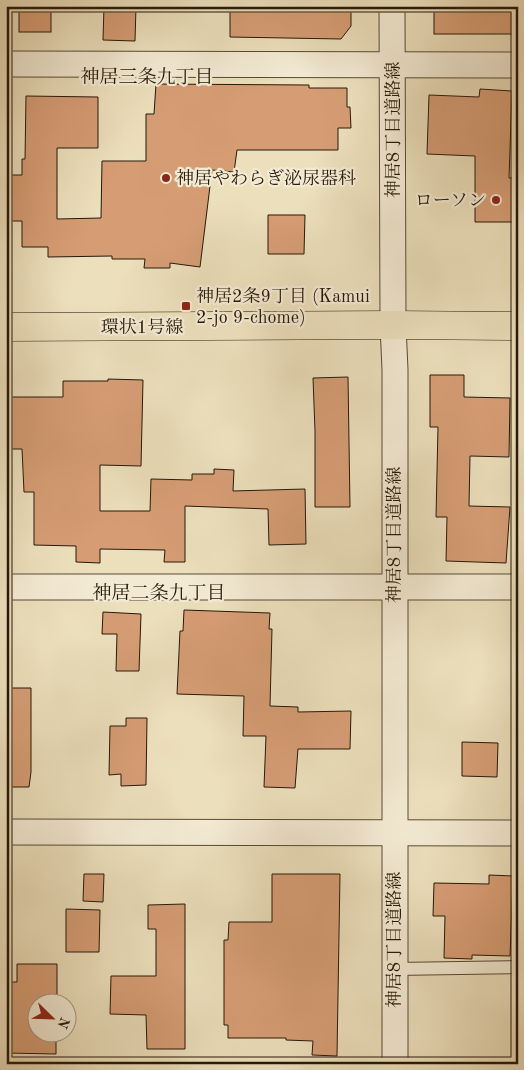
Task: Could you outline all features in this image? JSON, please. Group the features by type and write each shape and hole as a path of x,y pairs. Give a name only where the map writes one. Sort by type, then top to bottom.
{"main road":[{"name":"環状1号線","path":"6,327 518,326"}],"street":[{"name":"神居8丁目道路線","path":"392,6 393,325 395,370 393,587 395,1064"},
{"path":"6,64 518,65"},
{"path":"6,587 518,586"},
{"path":"6,832 518,832"}],"lane":[{"path":"394,969 518,967"}],"building":[{"path":"19,6 51,6 51,32 19,32"},
{"path":"104,6 136,6 135,41 103,40"},
{"path":"230,6 334,6 334,10 351,10 351,26 341,39 230,37"},
{"path":"434,6 518,6 518,34 434,34"},
{"path":"156,84 309,85 309,88 347,88 347,107 350,107 351,128 338,128 338,150 237,150 234,172 212,170 200,267 170,263 170,268 144,268 145,259 112,259 112,256 48,257 48,247 22,247 22,221 8,221 8,175 22,175 22,159 25,159 26,96 98,97 98,148 57,148 57,219 101,218 102,161 146,161 146,114 154,114"},
{"path":"480,89 512,91 509,178 518,178 518,222 475,222 475,156 427,154 429,95 479,97"},
{"path":"268,215 305,215 304,254 268,254"},
{"path":"430,375 464,375 464,397 510,398 509,457 470,456 469,506 510,507 506,563 446,561 447,517 436,517 438,427 430,427"},
{"path":"348,377 350,507 315,507 313,378"},
{"path":"108,379 143,380 141,466 100,465 100,511 150,511 151,479 192,480 192,474 214,474 214,469 234,470 233,491 305,489 306,544 269,545 268,509 185,506 185,562 164,562 165,550 100,549 100,563 76,562 76,546 34,545 34,492 24,492 22,449 6,449 6,397 63,397 63,381 108,381"},
{"path":"184,610 270,613 269,629 272,629 270,706 298,707 298,712 351,711 350,749 298,749 295,788 264,787 266,736 243,736 244,696 177,694 180,631 183,631"},
{"path":"103,612 141,614 139,671 116,671 117,634 102,634"},
{"path":"6,688 31,688 31,772 29,787 6,787"},
{"path":"126,718 147,718 146,785 121,786 121,774 109,775 110,726 126,726"},
{"path":"462,742 498,743 497,777 462,776"},
{"path":"84,874 104,874 103,902 83,901"},
{"path":"272,874 340,874 337,1056 312,1055 313,1041 286,1040 286,1038 228,1038 228,1025 224,1025 224,940 228,940 229,922 272,922"},
{"path":"489,875 513,876 510,956 472,955 472,959 444,958 445,916 433,916 434,883 489,884"},
{"path":"185,904 185,1049 147,1049 146,1015 110,1014 111,976 156,976 156,929 148,929 148,905"},
{"path":"66,909 100,910 99,952 66,952"},
{"path":"17,964 57,964 57,992 28,992 28,1042 56,1042 56,1054 6,1053 6,982 17,982"}],"place":[{"name":"神居やわらぎ泌尿器科","path":"166,178"},
{"name":"ローソン","path":"496,200"},
{"name":"神居2条9丁目 (Kamui 2-jo 9-chome)","path":"186,306"}],"district":[{"name":"神居三条九丁目","path":"147,76"},
{"name":"神居二条九丁目","path":"159,592"}]}
